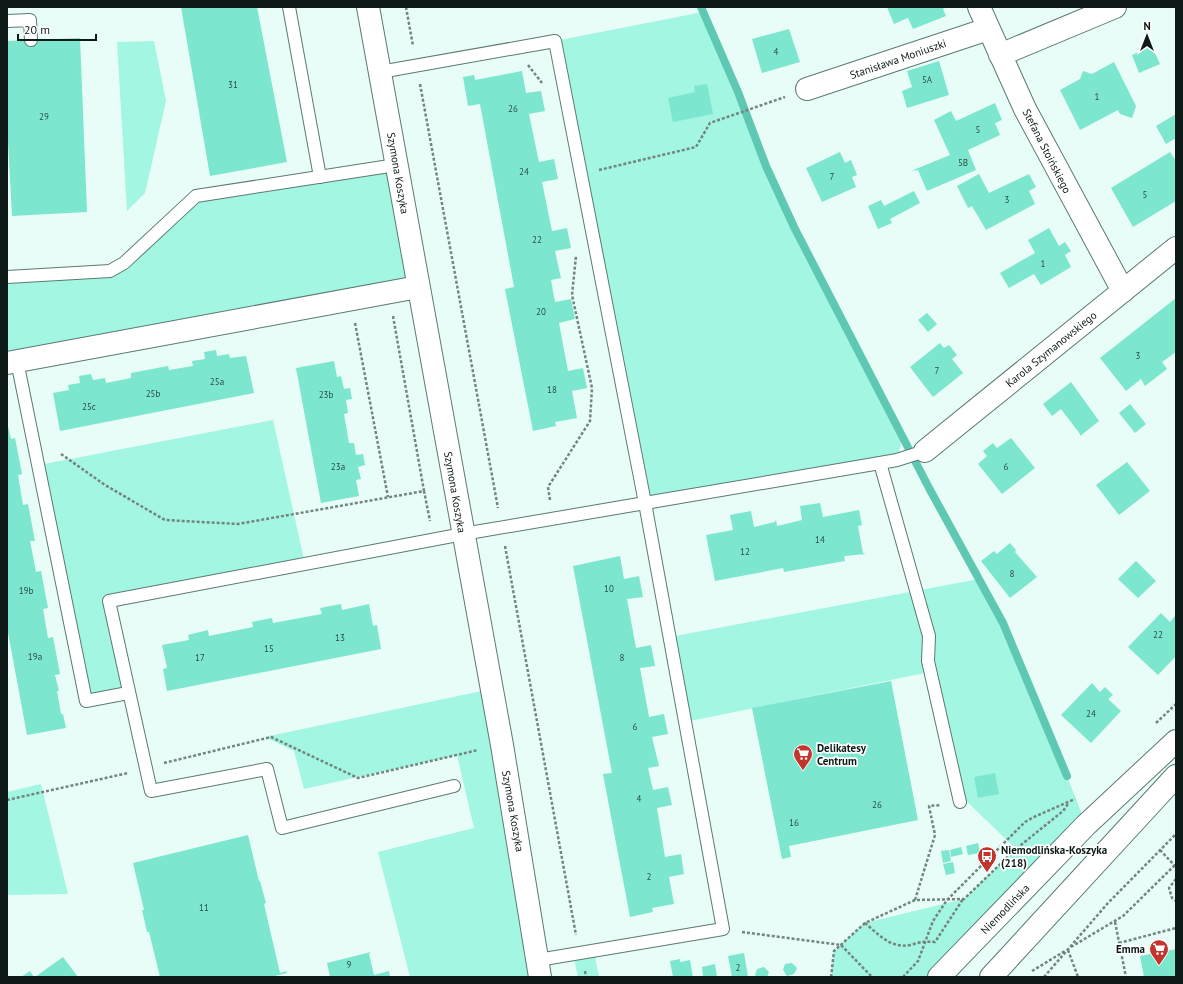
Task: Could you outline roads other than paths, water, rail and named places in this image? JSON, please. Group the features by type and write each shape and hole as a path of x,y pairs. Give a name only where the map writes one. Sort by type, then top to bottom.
{"street":[{"name":"Szymona Koszyka","path":"368,7 515,818 539,969"},
{"name":"Stefana Stoińskiego","path":"979,7 1000,55 1061,179 1123,291"},
{"path":"1000,55 1115,7"},
{"name":"Stanisława Moniuszki","path":"808,89 988,28"},
{"name":"Karola Szymanowskiego","path":"925,451 1176,248"},
{"path":"12,362 418,287"},
{"name":"Niemodlińska","path":"939,977 1075,836 1176,741"},
{"path":"991,977 1176,776"}],"lane":[{"path":"289,7 320,177"},
{"path":"7,21 30,20 31,40"},
{"path":"380,72 555,42 645,502 723,929 581,953 539,969"},
{"path":"7,277 110,271 124,262 196,196 396,165"},
{"path":"12,362 86,701 128,693"},
{"path":"454,786 282,828 267,769 151,791 128,693 109,601 463,534 897,460 925,451"},
{"path":"880,463 929,636 928,660 960,802"}],"waterway":[{"path":"701,7 738,92 766,166 794,227 929,488 1003,623 1067,776"}],"place":[{"name":"Delikatesy Centrum","path":"803,771"},
{"name":"Niemodlińska-Koszyka (218)","path":"987,873"},
{"name":"Emma","path":"1159,966"}]}
